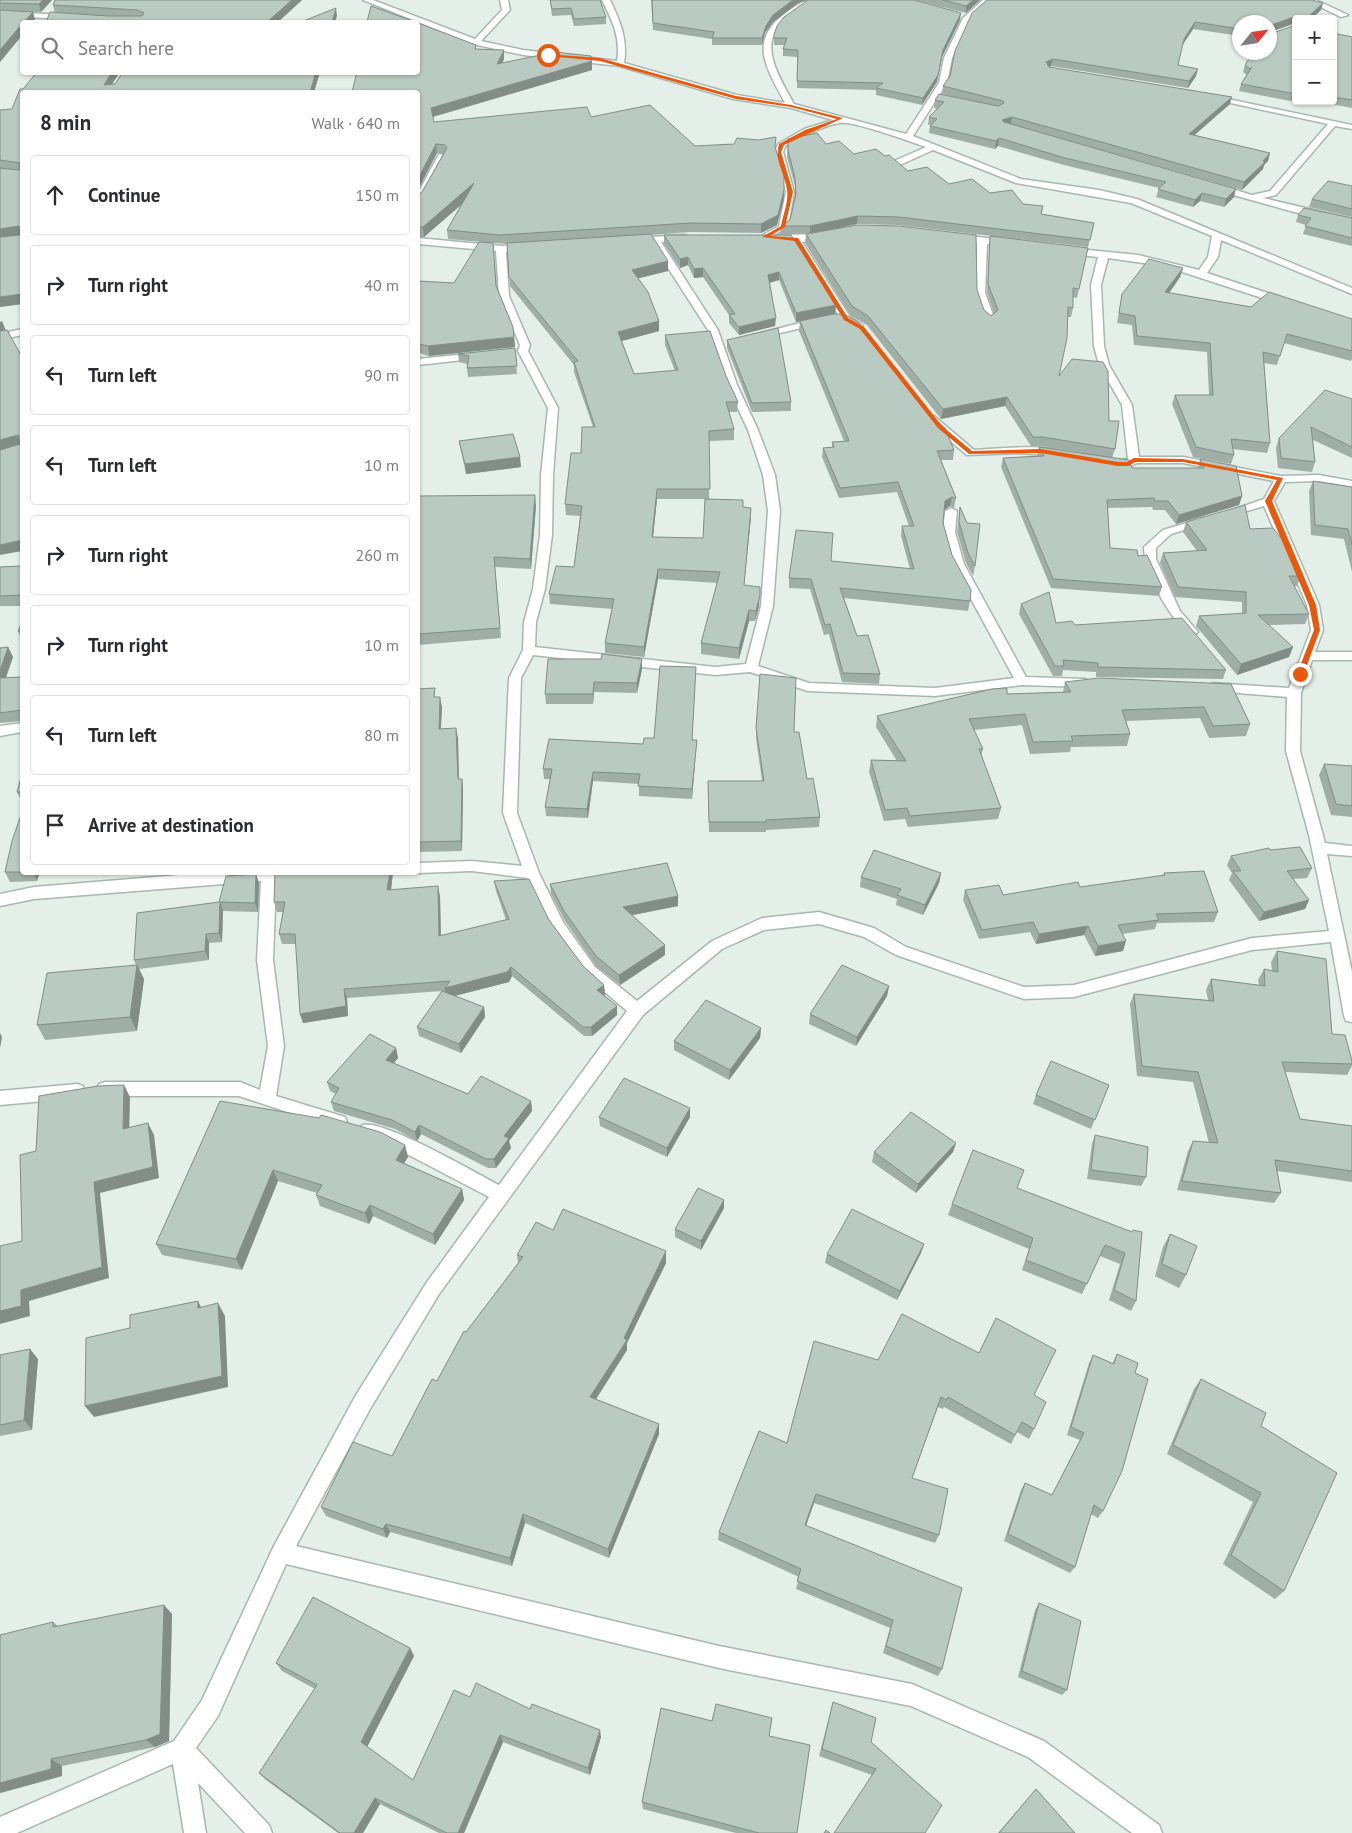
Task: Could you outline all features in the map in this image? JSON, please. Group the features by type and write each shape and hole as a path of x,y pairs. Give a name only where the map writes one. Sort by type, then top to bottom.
{"street":[{"path":"367,0 412,20"},
{"path":"476,42 506,10 504,0"},
{"path":"606,0 620,28 624,47 620,64"},
{"path":"791,106 775,76 769,57 767,39 770,32 783,20 810,0"},
{"path":"908,137 939,97 948,58 967,18 986,0"},
{"path":"1310,0 1348,16"},
{"path":"0,14 79,18"},
{"path":"958,15 967,18"},
{"path":"420,23 476,42 510,50 600,60 736,97 791,106 908,137 931,148 1019,181 1042,186 1099,193 1134,201 1206,230 1216,237 1352,291"},
{"path":"1201,95 1352,127"},
{"path":"834,233 810,239 796,240 760,237 783,227 790,192 779,152 782,144 807,131 842,119"},
{"path":"1274,203 1273,193 1333,124"},
{"path":"897,163 931,148"},
{"path":"420,196 442,156"},
{"path":"1209,185 1352,222"},
{"path":"1015,192 1042,186"},
{"path":"1253,197 1273,193"},
{"path":"945,236 1019,245"},
{"path":"620,242 692,237"},
{"path":"1201,274 1212,261 1217,247 1216,237"},
{"path":"655,240 723,344 769,475 774,511 767,606 752,668"},
{"path":"796,240 846,319"},
{"path":"420,241 500,249 540,247"},
{"path":"982,241 980,293 990,320"},
{"path":"500,249 504,296 525,345 518,352 554,408 547,475 546,535 539,589 530,622 529,650 515,678 510,813 532,873 558,925 590,971 637,1010"},
{"path":"1056,250 1147,259 1201,274 1247,292 1291,304"},
{"path":"1103,255 1096,284 1100,346 1104,365 1127,405 1134,460"},
{"path":"747,338 832,318 846,319 862,328 868,336"},
{"path":"0,337 20,332"},
{"path":"420,362 484,355"},
{"path":"928,412 940,427 971,452 1021,450 1071,455"},
{"path":"1099,460 1118,464 1129,464 1134,460 1183,460 1281,479 1320,478 1352,484"},
{"path":"1201,643 1175,613 1150,559 1150,547 1167,532 1268,501 1281,479"},
{"path":"1268,501 1313,605 1317,630 1294,693 1293,751 1319,848 1351,1000 1352,1016"},
{"path":"950,511 949,532 958,564 1022,681"},
{"path":"529,650 714,671 752,668 808,687 818,688 935,692 1022,681 1101,684"},
{"path":"1307,656 1352,656"},
{"path":"1226,673 1239,688"},
{"path":"1200,686 1294,693"},
{"path":"0,731 20,728"},
{"path":"1319,848 1352,851"},
{"path":"420,868 472,866 532,873"},
{"path":"0,900 34,893 199,876 284,875"},
{"path":"267,1100 276,1046 265,960 269,876"},
{"path":"0,1829 182,1749 210,1708 281,1553 378,1377 433,1288 637,1010 717,945 762,924 819,918 869,932 901,951 1024,994 1074,991 1252,944 1288,939 1338,936"},
{"path":"0,1098 126,1088 240,1089 267,1100 388,1136 502,1195"},
{"path":"281,1553 719,1657 912,1695 1036,1749 1151,1833"},
{"path":"182,1749 195,1833"},
{"path":"182,1749 261,1833"}],"building":[{"path":"0,0 43,0 39,4 0,3"},
{"path":"55,0 292,0 269,20 47,20 50,12 108,16 142,16 144,13 138,10 53,5"},
{"path":"550,0 600,0 606,17 574,19 571,8 552,9"},
{"path":"652,0 793,0 773,15 766,26 762,38 712,38 714,32 653,23"},
{"path":"808,0 914,0 961,13 943,50 938,75 923,98 876,88 883,83 797,81 798,50 783,49 787,38 774,38 774,35 777,26 784,17"},
{"path":"943,0 973,0 966,6"},
{"path":"987,0 1312,0 1323,3 1310,15 1292,15 1292,18 1277,23 1277,15 1232,15 1232,28 1195,22 1184,39 1178,65 1198,69 1189,81 1053,59 1046,62 1049,67 1232,97 1189,134 1270,153 1263,161 1265,162 1244,182 1012,117 1002,120 1236,189 1226,199 1202,193 1195,200 1158,189 1166,182 1065,158 999,138 996,141 930,126 937,119 929,117 944,102 935,100 939,94 998,106 1004,103 1003,101 943,86 950,76 955,51 972,13"},
{"path":"371,6 410,20 368,20"},
{"path":"336,8 333,20 306,20"},
{"path":"0,10 33,12 26,20 20,20 20,26 0,50"},
{"path":"420,24 476,45 475,49 504,50 497,64 555,52 591,56 592,61 431,108 434,122 587,107 591,117 650,105 695,146 734,144 737,138 758,140 776,137 775,147 784,175 784,190 778,215 761,224 691,223 500,235 447,230 474,183 423,227 420,227 420,194 447,148 445,145 436,144 420,175 420,90 352,90 356,75 420,75"},
{"path":"1292,26 1292,93 1241,84 1252,67 1250,69 1245,65 1248,60 1277,60 1277,32"},
{"path":"1337,34 1352,37 1352,100 1337,98"},
{"path":"35,75 110,75 104,85 115,84 121,75 315,75 311,90 20,90 20,163 0,160 0,110 12,109 20,89 23,89"},
{"path":"817,133 826,144 839,141 854,154 876,149 885,156 889,155 908,171 927,167 949,184 972,179 990,193 1012,190 1023,204 1043,206 1041,214 1094,223 1090,240 899,217 858,216 810,226 781,226 790,220 796,194 795,178 788,150 788,139"},
{"path":"20,163 20,235 19,226 0,229 0,168 19,170"},
{"path":"1328,181 1352,186 1352,209 1312,199"},
{"path":"1304,208 1352,218 1352,238 1305,226 1311,218 1298,215"},
{"path":"858,225 899,226 976,235 977,290 984,310 991,316 998,310 988,284 990,236 1088,248 1079,289 1073,288 1073,308 1068,307 1067,338 1059,376 1072,359 1103,362 1108,371 1109,421 1119,421 1115,449 1033,437 1007,397 943,409 868,316 852,306 806,234"},
{"path":"651,234 668,261 632,270 648,292 659,321 618,332 634,374 678,370 665,335 710,331 726,376 738,402 726,402 734,429 709,431 710,489 657,489 652,537 703,538 705,499 743,500 743,507 751,508 744,585 760,587 760,595 756,611 749,610 739,648 701,643 720,572 658,569 644,647 605,643 614,599 549,594 556,566 574,567 582,506 565,504 571,453 581,453 582,427 595,427 574,362 578,361 509,277 507,243"},
{"path":"20,235 20,294 0,297 0,237"},
{"path":"664,235 791,235 836,305 796,313 779,272 768,275 776,318 739,327 729,315 735,314 703,268 694,269 688,257 680,259"},
{"path":"479,242 493,243 496,286 513,327 514,337 428,346 420,344 420,281 454,283"},
{"path":"1149,259 1183,268 1165,292 1251,307 1269,292 1352,319 1352,351 1287,334 1280,356 1263,352 1270,443 1231,439 1234,455 1196,447 1175,395 1213,395 1210,343 1137,336 1135,316 1119,313 1122,294"},
{"path":"833,314 844,314 858,322 936,420 945,428 954,450 937,451 956,498 952,497 945,501 943,523 952,555 971,590 970,601 840,588 857,636 868,635 880,674 843,673 830,624 825,625 811,579 789,578 796,530 833,533 831,561 914,569 902,526 914,526 898,482 840,488 823,448 834,447 832,442 849,441 800,321"},
{"path":"778,328 791,402 752,403 727,340"},
{"path":"7,330 20,353 20,437 18,435 0,440 0,331"},
{"path":"515,348 517,366 467,368 469,356 458,354"},
{"path":"1325,390 1352,399 1352,447 1311,427 1315,462 1281,458 1279,438"},
{"path":"513,434 520,457 465,464 459,441"},
{"path":"20,444 20,540 0,545 0,450"},
{"path":"1039,447 1129,460 1132,468 1204,468 1200,459 1236,466 1242,496 1179,515 1168,501 1155,501 1154,498 1107,500 1110,548 1137,550 1138,556 1147,555 1162,587 1053,579 1003,458 1044,456"},
{"path":"1313,481 1352,487 1352,545 1348,529 1315,525"},
{"path":"535,495 530,559 494,557 500,628 420,634 420,496"},
{"path":"1245,505 1250,529 1273,528 1289,548 1301,576 1289,576 1309,614 1258,615 1293,647 1241,664 1199,616 1246,613 1246,592 1178,587 1163,553 1207,550 1186,522"},
{"path":"960,507 967,523 980,524 975,566 968,553 959,522"},
{"path":"20,566 20,595 0,596 0,567"},
{"path":"1049,592 1056,623 1072,621 1075,625 1182,618 1226,670 1098,667 1098,663 1063,660 1064,666 1055,666 1021,604"},
{"path":"8,647 0,671 0,648"},
{"path":"602,654 642,659 637,683 594,682 593,694 545,694 548,659 601,659"},
{"path":"660,666 696,667 692,740 697,740 692,789 638,786 640,774 593,772 587,809 545,807 552,769 543,769 549,739 643,744 644,738 654,738"},
{"path":"760,674 796,678 794,732 799,732 807,779 813,778 820,817 766,820 766,822 709,822 708,781 764,781 756,728"},
{"path":"20,677 20,710 0,713 0,678"},
{"path":"1099,678 1231,684 1250,724 1213,726 1204,707 1122,710 1130,734 1071,736 1073,741 1033,742 1025,714 969,719 983,749 979,749 1001,808 910,816 907,808 885,810 871,760 906,761 877,716 992,689 1007,688 1007,694 1071,692 1065,682"},
{"path":"435,688 434,697 440,697 439,729 456,728 458,779 462,779 461,841 420,842 420,689"},
{"path":"1324,764 1352,766 1352,806 1336,804"},
{"path":"20,781 20,792 17,792"},
{"path":"20,818 20,872 5,872 12,841"},
{"path":"1300,847 1312,868 1287,871 1309,900 1264,912 1233,871 1241,871 1231,856 1269,848 1270,850"},
{"path":"874,850 941,873 925,905 897,895 901,889 861,877"},
{"path":"667,863 678,896 623,907 665,945 619,975 596,956 564,911 550,884"},
{"path":"1204,871 1218,912 1156,914 1159,920 1118,925 1126,941 1098,946 1088,926 1039,934 1033,922 982,930 965,890 999,885 1003,895 1078,882 1080,887 1165,875 1164,873"},
{"path":"256,875 255,903 220,902 219,933 206,934 205,951 134,960 137,913 219,902 226,876"},
{"path":"275,875 390,875 387,890 438,886 439,936 509,919 494,881 529,879 549,920 583,966 604,985 597,990 617,1006 591,1027 583,1027 511,967 507,972 445,988 450,981 344,989 346,1006 300,1014 295,934 279,934 285,902 274,902"},
{"path":"1277,951 1326,959 1332,1034 1345,1035 1352,1064 1282,1062 1300,1119 1352,1126 1352,1171 1275,1160 1281,1193 1182,1181 1193,1141 1218,1143 1198,1072 1142,1066 1134,994 1214,1001 1211,979 1265,986 1264,969 1278,972"},
{"path":"137,965 130,1017 37,1025 47,973"},
{"path":"842,965 889,986 857,1037 810,1014"},
{"path":"442,991 484,1007 459,1044 417,1027"},
{"path":"706,1000 761,1028 730,1070 674,1041"},
{"path":"370,1034 396,1048 386,1060 468,1094 481,1076 531,1101 504,1136 509,1138 494,1159 486,1159 419,1125 415,1132 392,1120 331,1102 339,1088 327,1082"},
{"path":"1051,1061 1109,1085 1095,1120 1036,1095"},
{"path":"624,1078 690,1108 667,1148 599,1117"},
{"path":"124,1085 123,1129 148,1123 153,1167 94,1182 102,1267 21,1290 21,1306 0,1311 0,1246 22,1241 20,1155 36,1151 39,1096 98,1086"},
{"path":"220,1101 319,1118 321,1115 380,1132 405,1145 396,1160 462,1189 433,1234 370,1205 365,1213 316,1195 322,1185 273,1170 236,1259 156,1244"},
{"path":"911,1112 956,1143 918,1184 874,1152"},
{"path":"1095,1135 1148,1147 1146,1177 1091,1170"},
{"path":"973,1150 1024,1170 1017,1188 1132,1232 1133,1230 1142,1232 1136,1301 1114,1290 1125,1253 1105,1245 1087,1284 1026,1260 1033,1238 952,1204"},
{"path":"698,1188 724,1200 701,1241 675,1229"},
{"path":"563,1209 666,1251 624,1338 627,1340 590,1397 659,1424 608,1549 523,1514 510,1558 386,1524 383,1529 321,1507 353,1442 392,1456 432,1379 437,1381 464,1331 466,1332 523,1257 517,1255 536,1222 553,1230"},
{"path":"852,1209 924,1244 900,1291 827,1254"},
{"path":"1170,1234 1197,1246 1186,1275 1162,1264"},
{"path":"198,1301 198,1308 218,1303 222,1376 85,1406 86,1338 130,1328 130,1315"},
{"path":"902,1314 979,1353 996,1318 1056,1350 1034,1395 1046,1402 1034,1429 1022,1422 1015,1435 948,1397 946,1400 941,1397 912,1478 948,1489 939,1535 816,1494 805,1525 962,1588 942,1669 886,1646 893,1620 797,1581 801,1569 719,1532 759,1431 787,1443 814,1341 878,1360"},
{"path":"30,1349 24,1420 0,1425 0,1355"},
{"path":"1117,1354 1138,1363 1135,1373 1148,1379 1122,1471 1103,1511 1094,1505 1075,1567 1008,1534 1025,1483 1052,1495 1084,1433 1071,1427 1093,1355 1114,1364"},
{"path":"1201,1379 1266,1413 1261,1426 1337,1473 1284,1591 1231,1555 1261,1493 1173,1445"},
{"path":"313,1597 410,1648 361,1742 413,1780 454,1690 470,1697 476,1683 530,1709 532,1704 600,1730 588,1768 500,1735 458,1833 447,1833 375,1798 354,1833 340,1833 259,1773 317,1685 276,1663"},
{"path":"1039,1603 1081,1621 1067,1690 1022,1671"},
{"path":"164,1605 160,1734 146,1740 51,1759 51,1769 0,1783 0,1635 53,1622 53,1627"},
{"path":"833,1702 876,1718 871,1742 942,1805 925,1833 834,1833 876,1769 822,1749"},
{"path":"716,1704 772,1718 769,1736 810,1745 797,1833 759,1833 642,1802 661,1708 712,1721"},
{"path":"1036,1789 1075,1833 999,1833"}],"route":[{"path":"548,55 620,64 736,97 791,106 842,119 807,131 782,144 779,152 790,192 789,200 783,227 765,237 796,240 846,319 862,328 940,427 971,452 1041,451 1118,464 1129,464 1134,460 1183,460 1281,479 1268,501 1313,605 1317,630 1300,674"}]}
